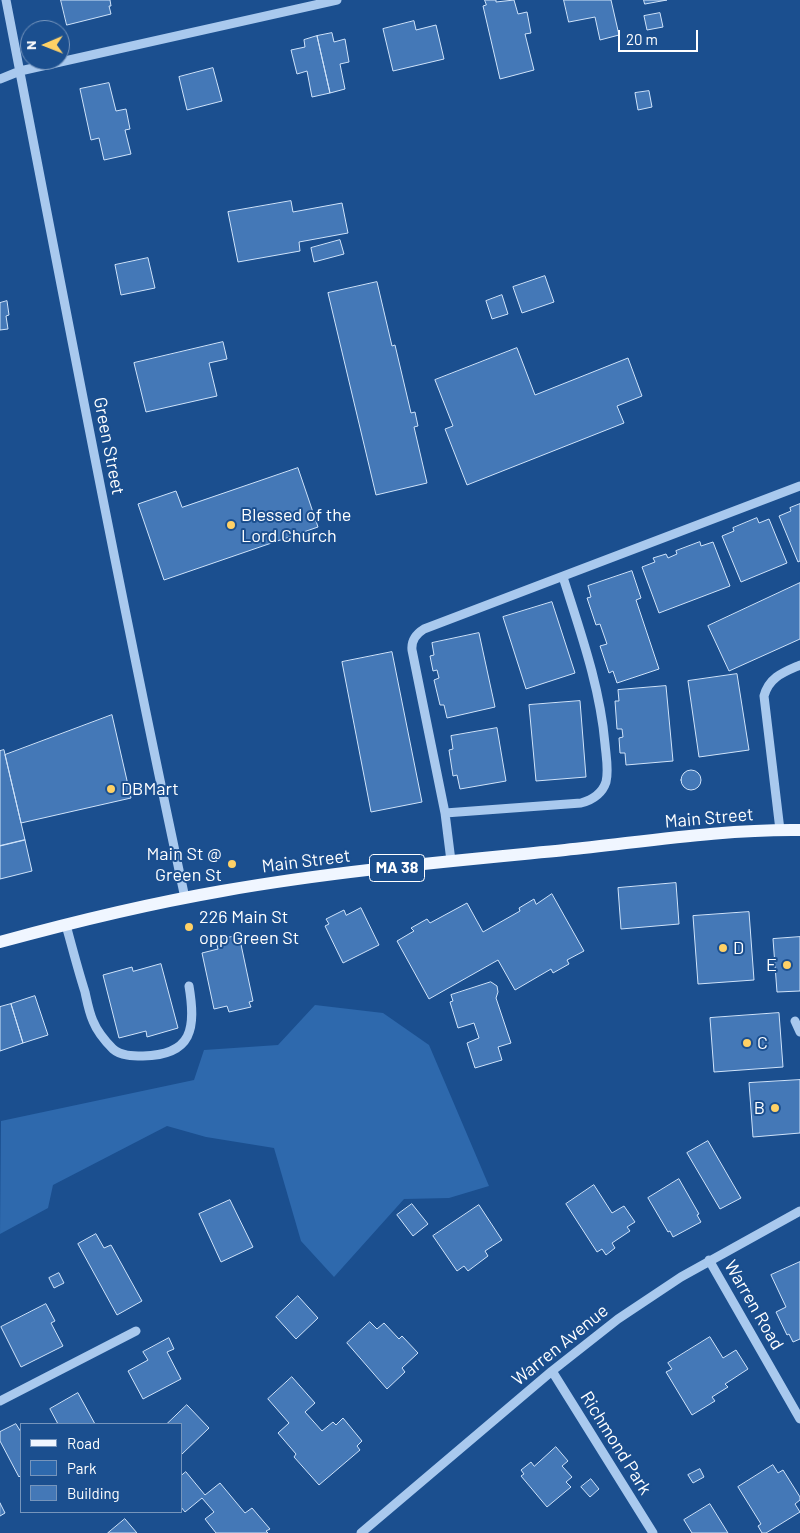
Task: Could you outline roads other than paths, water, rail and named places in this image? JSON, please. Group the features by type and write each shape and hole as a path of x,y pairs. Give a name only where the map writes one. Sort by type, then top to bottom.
{"main road":[{"name":"Main Street","path":"0,942 185,898 256,885 451,862 713,835 800,830"}],"street":[{"name":"Green Street","path":"6,0 84,406 185,898"},
{"path":"0,79 20,71 337,0"},
{"path":"451,862 445,813 412,650 414,638 424,629 800,486"},
{"path":"445,813 581,803 593,799 602,790 607,777 607,759 600,707 593,676 563,577"},
{"path":"780,830 764,696 768,685 774,677 800,665"},
{"path":"66,925 93,1021 102,1036 115,1051 131,1056 147,1056 175,1051 185,1042 190,1028 193,1006 189,986"},
{"path":"795,1021 800,1032"},
{"name":"Warren Avenue","path":"361,1533 596,1335 645,1300 710,1260 800,1211"},
{"name":"Warren Road","path":"710,1260 800,1419"},
{"path":"0,1401 136,1331"},
{"name":"Richmond Park","path":"552,1371 653,1533"}],"place":[{"name":"Blessed of the Lord Church","path":"231,525"},
{"name":"DBMart","path":"111,789"},
{"name":"Main St @ Green St","path":"232,864"},
{"name":"226 Main St opp Green St","path":"189,927"},
{"name":"D","path":"723,948"},
{"name":"E","path":"787,965"},
{"name":"C","path":"747,1043"},
{"name":"B","path":"775,1108"}]}
